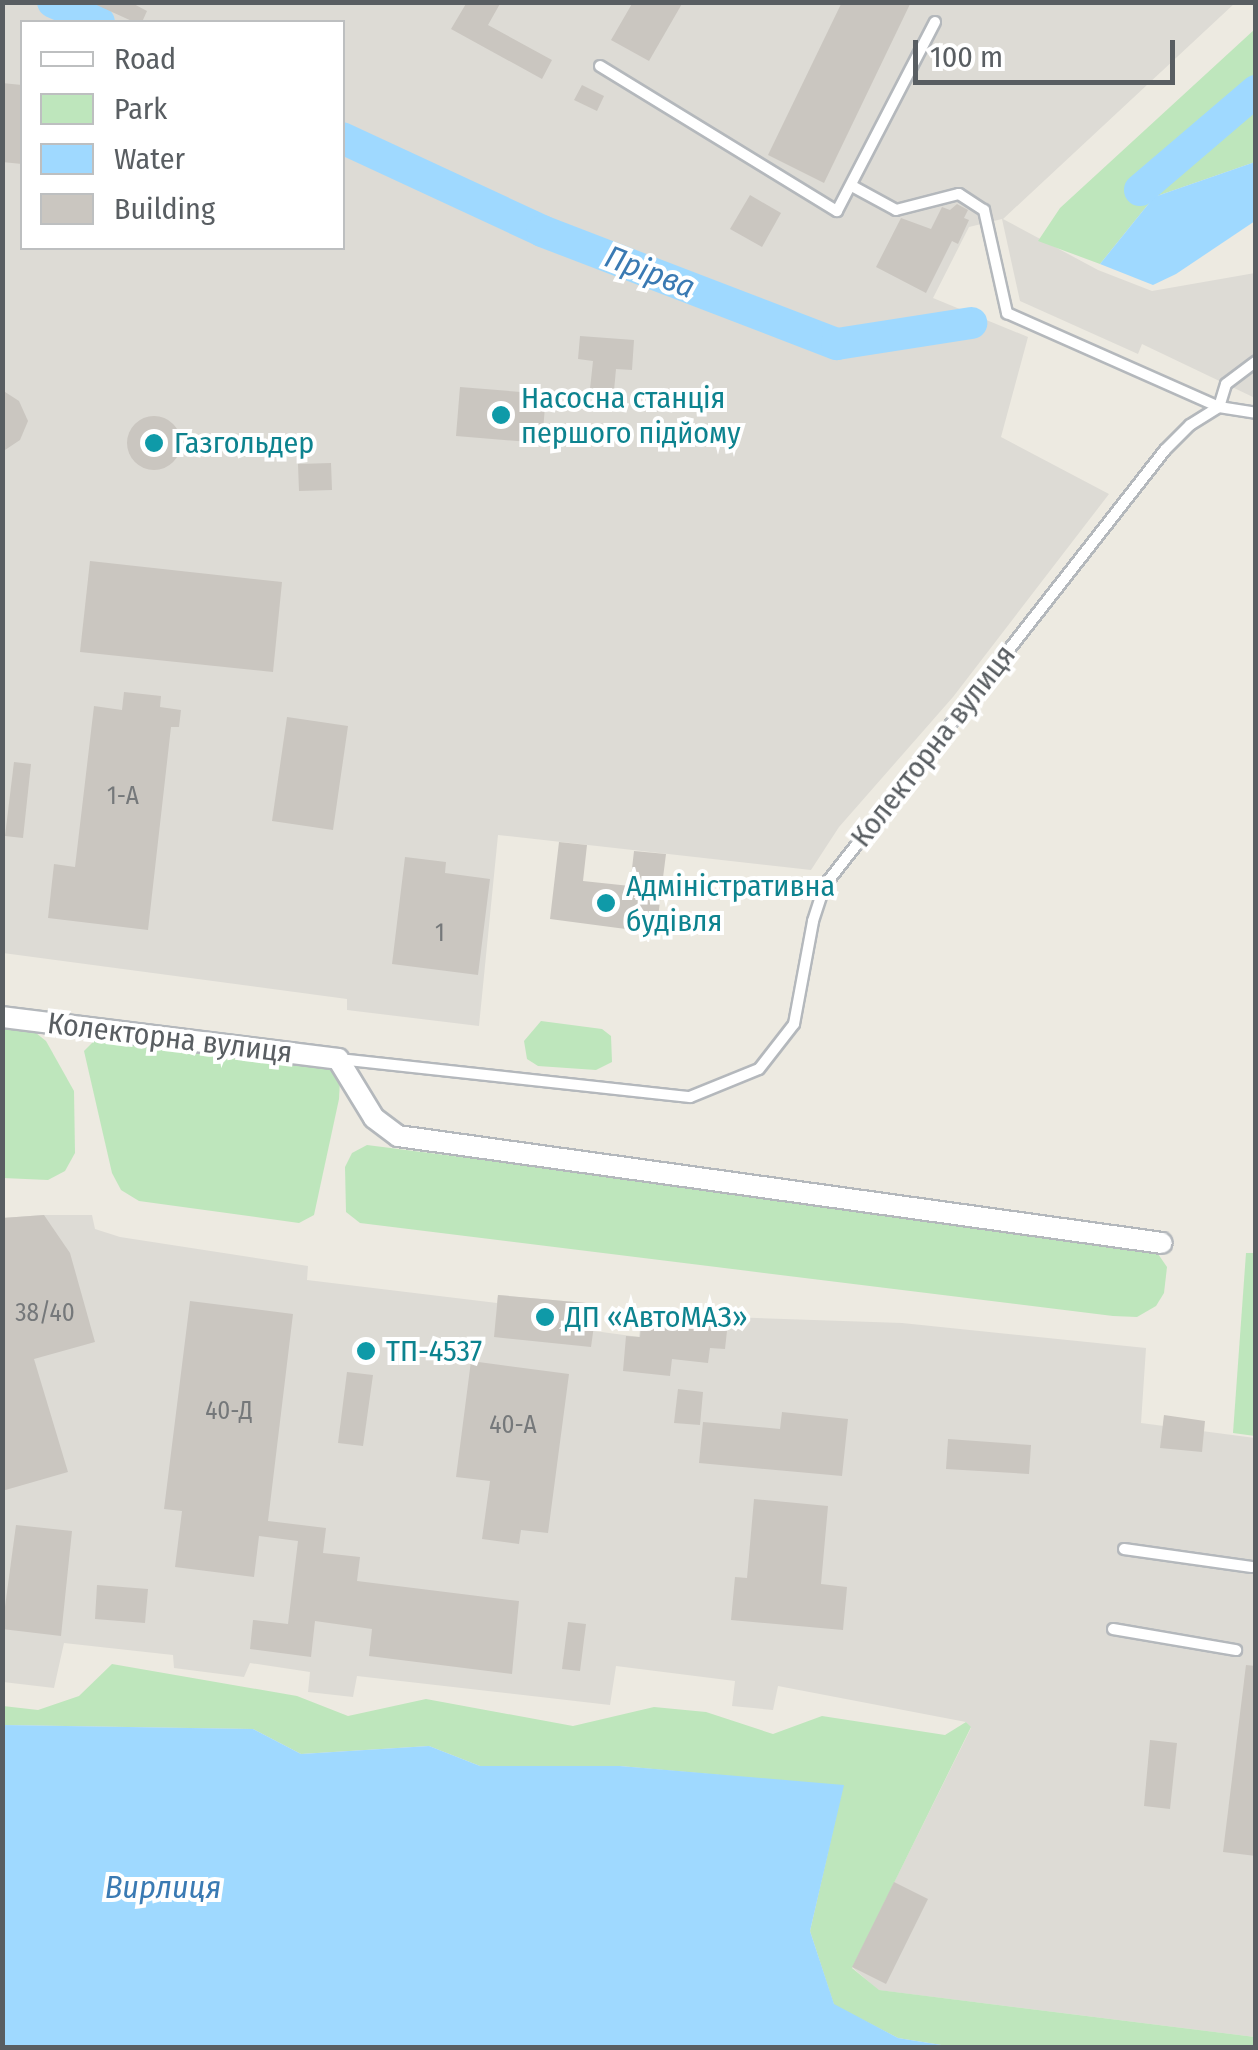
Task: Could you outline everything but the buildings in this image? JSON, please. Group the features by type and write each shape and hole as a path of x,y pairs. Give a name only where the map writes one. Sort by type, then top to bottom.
{"street":[{"name":"Колекторна вулиця","path":"2,1017 338,1059"},
{"path":"338,1059 374,1118 398,1136 1162,1243"}],"lane":[{"path":"600,66 834,211 840,209 935,22"},
{"path":"852,186 896,210 956,192 980,205 1007,313 1219,407 1256,412"},
{"name":"Колекторна вулиця","path":"338,1059 690,1097 759,1069 794,1024 812,922 824,886 1164,450 1190,425 1219,407 1226,384 1256,361"},
{"path":"1124,1549 1252,1567"},
{"path":"1113,1628 1236,1650"}],"shaded area":[{"path":"3,3 1235,3 1003,219 1098,270 1152,291 1255,273 1255,398 1142,344 1138,354 1020,301 1002,219 969,227 933,298 1028,337 1001,437 1109,494 953,697 839,827 811,870 498,835 479,1026 347,1010 347,999 3,953"},
{"path":"92,1215 95,1229 120,1237 308,1266 307,1280 497,1303 498,1295 597,1304 594,1331 639,1337 642,1313 674,1316 688,1323 690,1309 728,1313 729,1317 902,1323 1146,1348 1141,1423 1255,1438 1255,2037 878,1990 852,1967 971,1728 966,1722 778,1686 773,1710 732,1706 735,1681 616,1666 610,1705 357,1676 353,1697 308,1692 310,1672 250,1663 244,1677 174,1668 173,1655 64,1643 54,1688 3,1682 3,1218"}],"green space":[{"path":"1255,29 1255,162 1154,197 1100,264 1038,241 1060,208"},
{"path":"541,1021 602,1029 611,1036 612,1062 596,1070 538,1066 527,1059 524,1041"},
{"path":"3,1025 31,1029 46,1041 74,1091 75,1153 65,1171 48,1180 3,1178"},
{"path":"95,1040 331,1067 340,1080 339,1099 314,1215 299,1223 139,1201 121,1190 112,1173 84,1051"},
{"path":"367,1145 1118,1241 1156,1251 1167,1267 1164,1293 1156,1306 1137,1317 1113,1316 360,1223 346,1212 345,1167 352,1153"},
{"path":"1246,1253 1255,1253 1255,1436 1233,1433"},
{"path":"112,1664 297,1696 348,1716 426,1699 573,1726 654,1707 706,1712 773,1734 822,1716 945,1735 966,1722 971,1727 852,1968 879,1990 1255,2037 1255,2047 954,2047 898,2038 834,2005 810,1931 843,1786 620,1766 480,1766 429,1746 301,1754 253,1729 3,1725 3,1706 38,1710 79,1696"}],"water":[{"path":"1255,162 1255,221 1176,274 1153,285 1100,264 1154,197"},
{"name":"Вирлиця","path":"3,1725 253,1729 301,1754 429,1746 480,1766 620,1766 844,1785 810,1931 834,2004 898,2038 954,2047 3,2047"}],"waterway":[{"name":"Прірва","path":"53,2 94,20"},
{"name":"Прірва","path":"1140,190 1256,91"},
{"name":"Прірва","path":"345,139 542,231 837,344 971,323"}],"place":[{"name":"Насосна станція першого підйому","path":"501,415"},
{"name":"Газгольдер","path":"154,443"},
{"name":"Адміністративна будівля","path":"606,903"},
{"name":"ДП «АвтоМАЗ»","path":"545,1317"},
{"name":"ТП-4537","path":"366,1351"}]}
